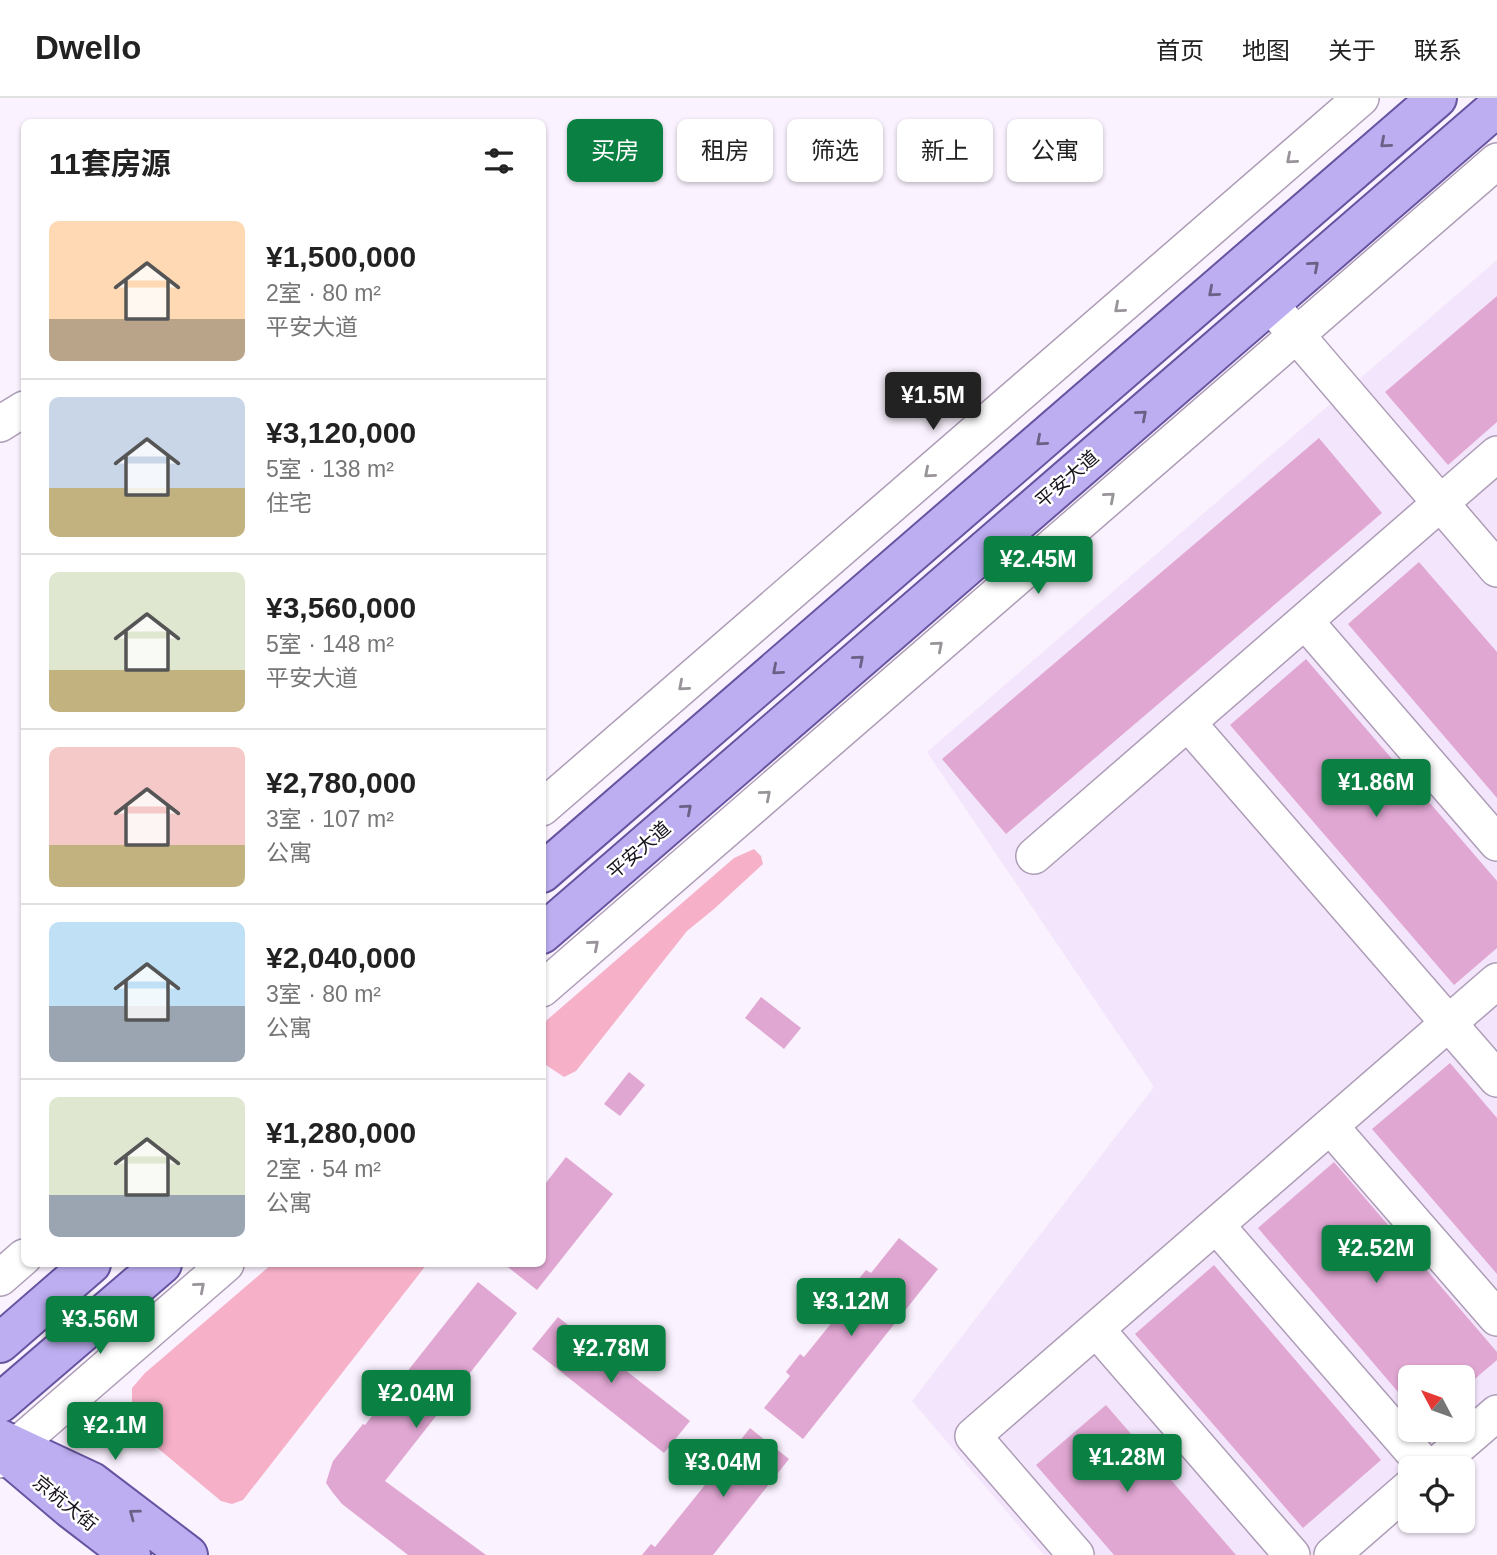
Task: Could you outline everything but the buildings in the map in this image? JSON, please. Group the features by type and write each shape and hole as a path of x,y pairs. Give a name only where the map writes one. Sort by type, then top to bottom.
{"main road":[{"path":"546,870 1437,98"},
{"name":"平安大道","path":"546,931 1497,107"},
{"path":"0,1342 88,1267"},
{"path":"0,1404 159,1267"},
{"name":"京杭大街","path":"4,1450 71,1509 131,1555"},
{"name":"京杭大街","path":"4,1450 92,1482 188,1555"}],"street":[{"path":"546,805 1361,98"},
{"path":"546,986 1497,161"},
{"path":"1269,304 1497,569"},
{"path":"0,424 21,411"},
{"path":"1034,856 1497,454"},
{"path":"1305,621 1497,843"},
{"path":"1188,723 1497,1079"},
{"path":"1076,1555 973,1436 1497,981"},
{"path":"1330,1126 1497,1318"},
{"path":"1216,1225 1417,1456"},
{"path":"0,1278 21,1260"},
{"path":"4,1450 222,1267"},
{"path":"1096,1329 1292,1555"},
{"path":"1447,1456 1497,1413"},
{"path":"1332,1555 1398,1498"}],"shaded area":[{"path":"1497,260 1497,1428 1475,1438 1475,1365 1398,1365 1398,1442 1467,1442 1436,1456 1398,1456 1398,1485 1348,1555 1044,1555 912,1401 1154,1087 927,752"},
{"path":"754,849 761,856 763,864 687,931 576,1071 564,1077 546,1065 547,1020 734,858"},
{"path":"269,1267 425,1267 243,1500 232,1504 221,1501 142,1435 132,1419 132,1388 145,1373"}]}
